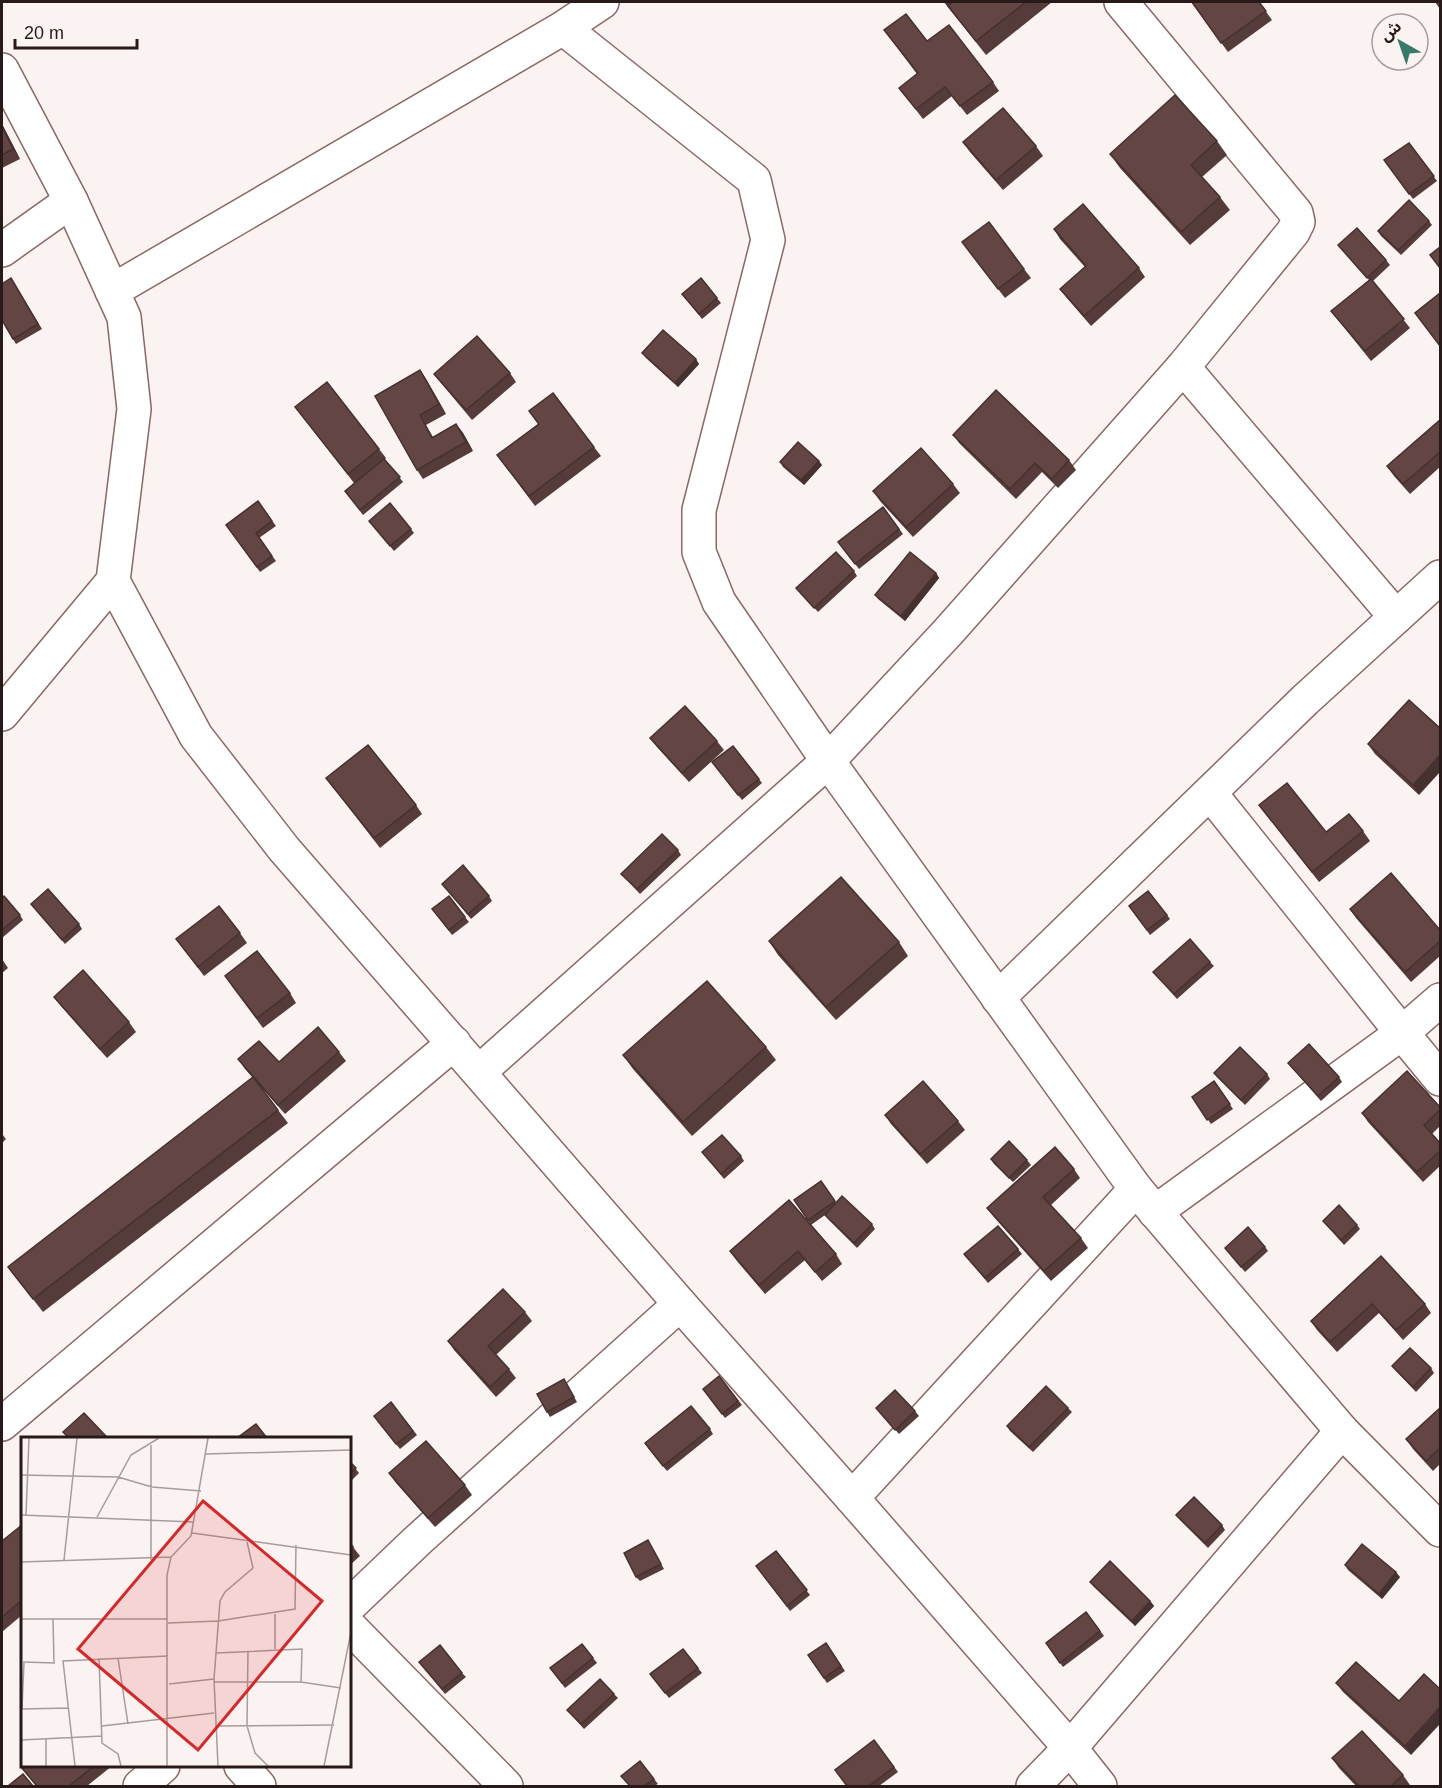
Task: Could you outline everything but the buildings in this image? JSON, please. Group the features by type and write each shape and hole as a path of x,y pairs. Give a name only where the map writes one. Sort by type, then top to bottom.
{"street":[{"path":"112,291 563,28 602,2"},
{"path":"479,1072 828,760 948,632 1183,367 1293,232 1298,222 1296,213 1289,202 1121,2"},
{"path":"563,28 754,180 768,240 699,510 699,552 719,602 828,760 1145,1200 1342,1431 1437,1518"},
{"path":"2,70 71,201 124,317 134,409 113,581 2,714"},
{"path":"2,250 71,201"},
{"path":"1183,367 1396,617"},
{"path":"998,998 1305,700 1440,577"},
{"path":"113,581 196,735 284,849 1070,1748 1100,1786"},
{"path":"1210,793 1402,1034 1440,1078"},
{"path":"852,1498 1145,1200 1402,1034 1440,1000"},
{"path":"2,1424 454,1043"},
{"path":"351,1604 417,1541 680,1304"},
{"path":"1033,1786 1070,1748 1342,1431"},
{"path":"351,1628 506,1786"},
{"path":"140,1786 163,1767"},
{"path":"242,1767 259,1786"}]}
